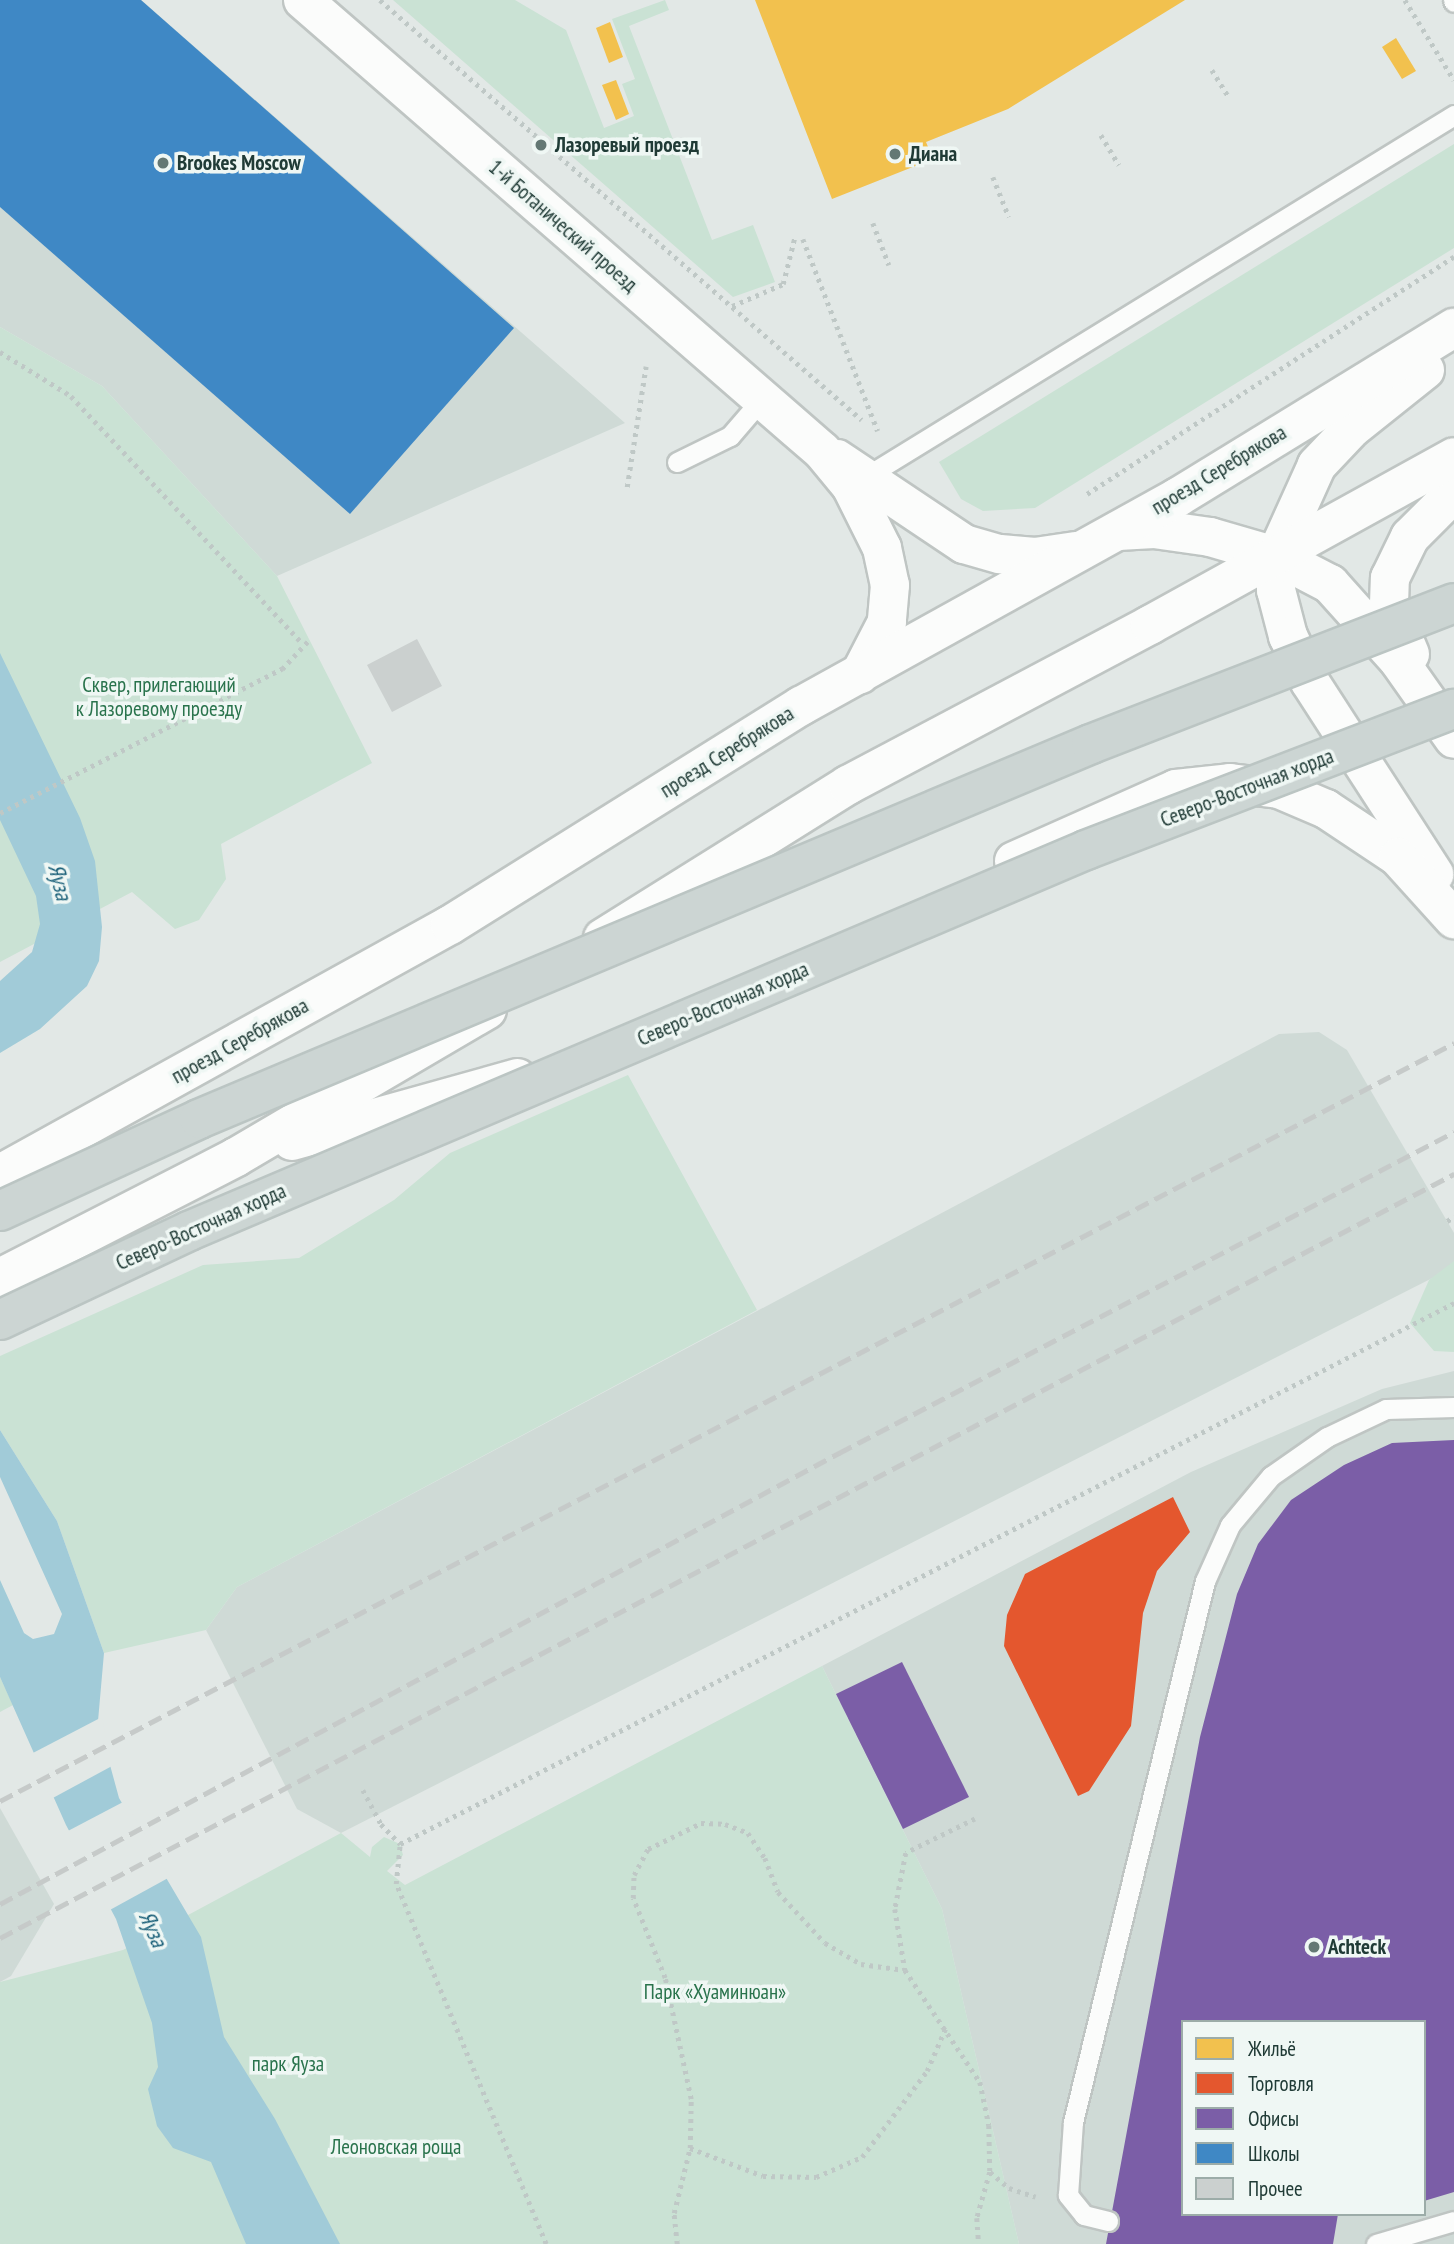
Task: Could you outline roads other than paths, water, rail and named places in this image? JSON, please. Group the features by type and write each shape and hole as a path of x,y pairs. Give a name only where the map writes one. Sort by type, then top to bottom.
{"main road":[{"name":"1-й Ботанический проезд","path":"303,0 822,451 851,486 882,548 890,585 887,622 860,674"},
{"name":"проезд Серебрякова","path":"0,1174 450,925 801,706 1114,532 1454,328"},
{"path":"1454,347 1351,429 1317,465 1276,556 1276,590 1285,625 1310,682 1454,905"},
{"name":"1-й Ботанический проезд","path":"822,451 867,476 964,544 1000,554 1035,557 1076,551"},
{"path":"0,1279 236,1157 413,1056 848,785 1276,556 1454,457"},
{"path":"1450,724 1401,635 1389,604 1390,578 1410,537 1454,494"},
{"path":"1114,532 1154,528 1210,537 1276,556 1330,584 1399,661 1450,724"},
{"path":"0,1212 199,1119 1065,755 1454,603"},
{"name":"Северо-Восточная хорда","path":"0,1320 189,1231 1086,850 1450,724"},
{"path":"236,1157 585,1059 1176,789 1230,783 1279,789 1326,809 1398,858 1454,919"}],"lane":[{"path":"867,476 1454,115"},
{"path":"677,462 730,436 761,400"},
{"path":"1108,2221 1084,2215 1068,2195 1073,2122 1206,1581 1230,1525 1271,1476 1327,1437 1386,1409 1454,1407"},
{"path":"1376,2244 1454,2221"}],"water":[{"name":"Яуза","path":"0,653 80,818 95,861 102,927 99,961 87,986 40,1029 0,1053 0,981 32,952 40,924 36,896 0,820"},
{"name":"Яуза","path":"0,1430 57,1521 104,1653 98,1721 119,1798 201,1937 224,2037 275,2119 340,2244 246,2244 211,2162 173,2148 157,2126 148,2089 158,2067 152,2023 116,1919 66,1825 0,1677 0,1580 24,1633 33,1639 54,1634 62,1614 0,1477"}],"railway":[{"path":"0,1801 1454,1043"},
{"path":"0,1904 839,1453 1454,1132"},
{"path":"0,1938 1454,1174"}],"place":[{"name":"Лазоревый проезд","path":"541,145"},
{"name":"Диана","path":"895,154"},
{"name":"Brookes Moscow","path":"163,163"},
{"name":"Achteck","path":"1314,1947"}],"park label":[{"name":"Сквер, прилегающий к Лазоревому проезду","path":"159,697"},
{"name":"Парк «Хуаминюан»","path":"715,1992"},
{"name":"парк Яуза","path":"288,2064"},
{"name":"Леоновская роща","path":"396,2147"}]}
